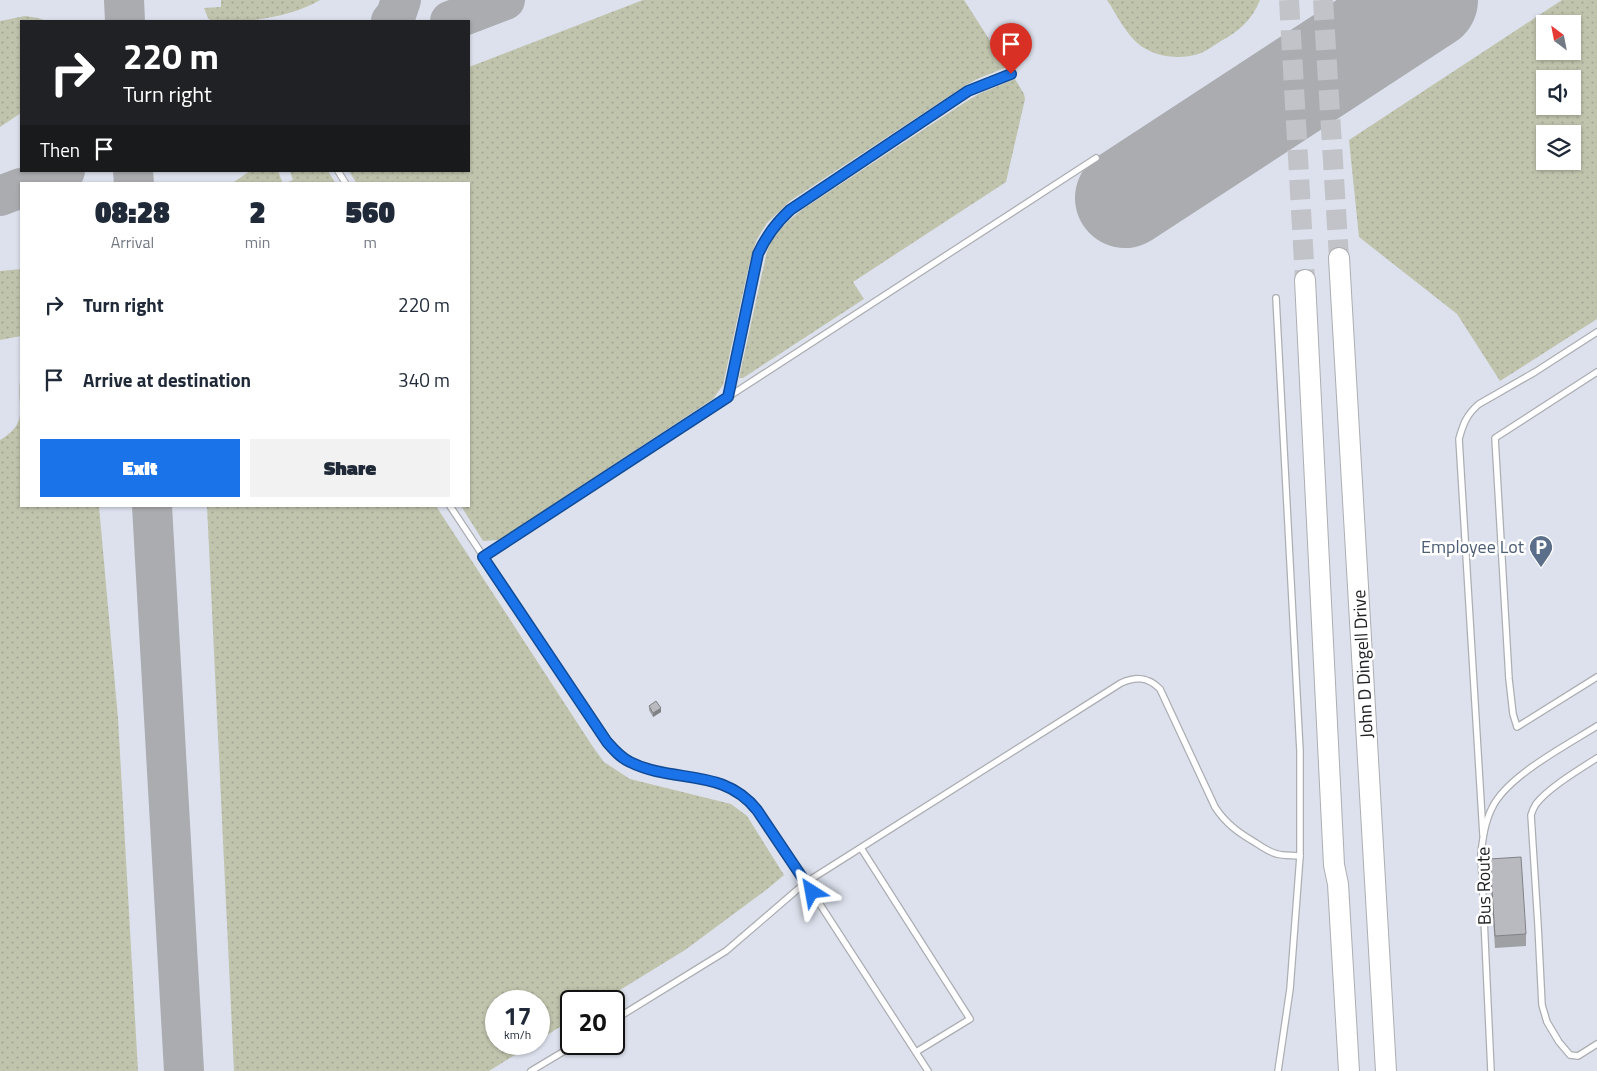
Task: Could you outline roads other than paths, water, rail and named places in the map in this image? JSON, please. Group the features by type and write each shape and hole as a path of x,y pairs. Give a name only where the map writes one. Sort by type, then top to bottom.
{"highway":[{"name":"John D Dingell Drive","path":"1339,258 1386,1071"},
{"path":"1305,280 1334,865 1338,884 1349,1071"},
{"path":"1334,865 1330,885 1335,1071"}],"lane":[{"path":"728,397 758,254 776,223 812,194 968,91 1011,74"},
{"path":"483,557 1096,158"},
{"path":"1276,298 1300,751 1300,856 1290,989 1278,1071"},
{"path":"1483,836 1459,439 1462,426 1471,411 1479,404 1535,372 1597,332"},
{"path":"1597,372 1495,438 1509,679 1513,714 1518,727 1597,676"},
{"path":"451,507 616,753 629,762 643,768 722,783 736,789 749,800 928,1071"},
{"path":"625,1013 726,951 805,883 1121,683 1131,679 1144,678 1153,682 1160,689 1215,807 1222,817 1238,833 1269,851 1277,854 1300,856"},
{"name":"Bus Route","path":"1491,1071 1481,852 1487,820 1492,807 1510,785 1527,771 1597,726"},
{"path":"1597,758 1548,792 1536,804 1531,816 1542,1005 1547,1022 1559,1042 1570,1055 1578,1056 1597,1044"},
{"path":"860,848 970,1019 916,1052"},
{"path":"531,1071 560,1054"}],"tunnel":[{"path":"1289,0 1305,280"},
{"path":"1323,0 1339,258"}],"place":[{"name":"Employee Lot","path":"1541,568"}]}
